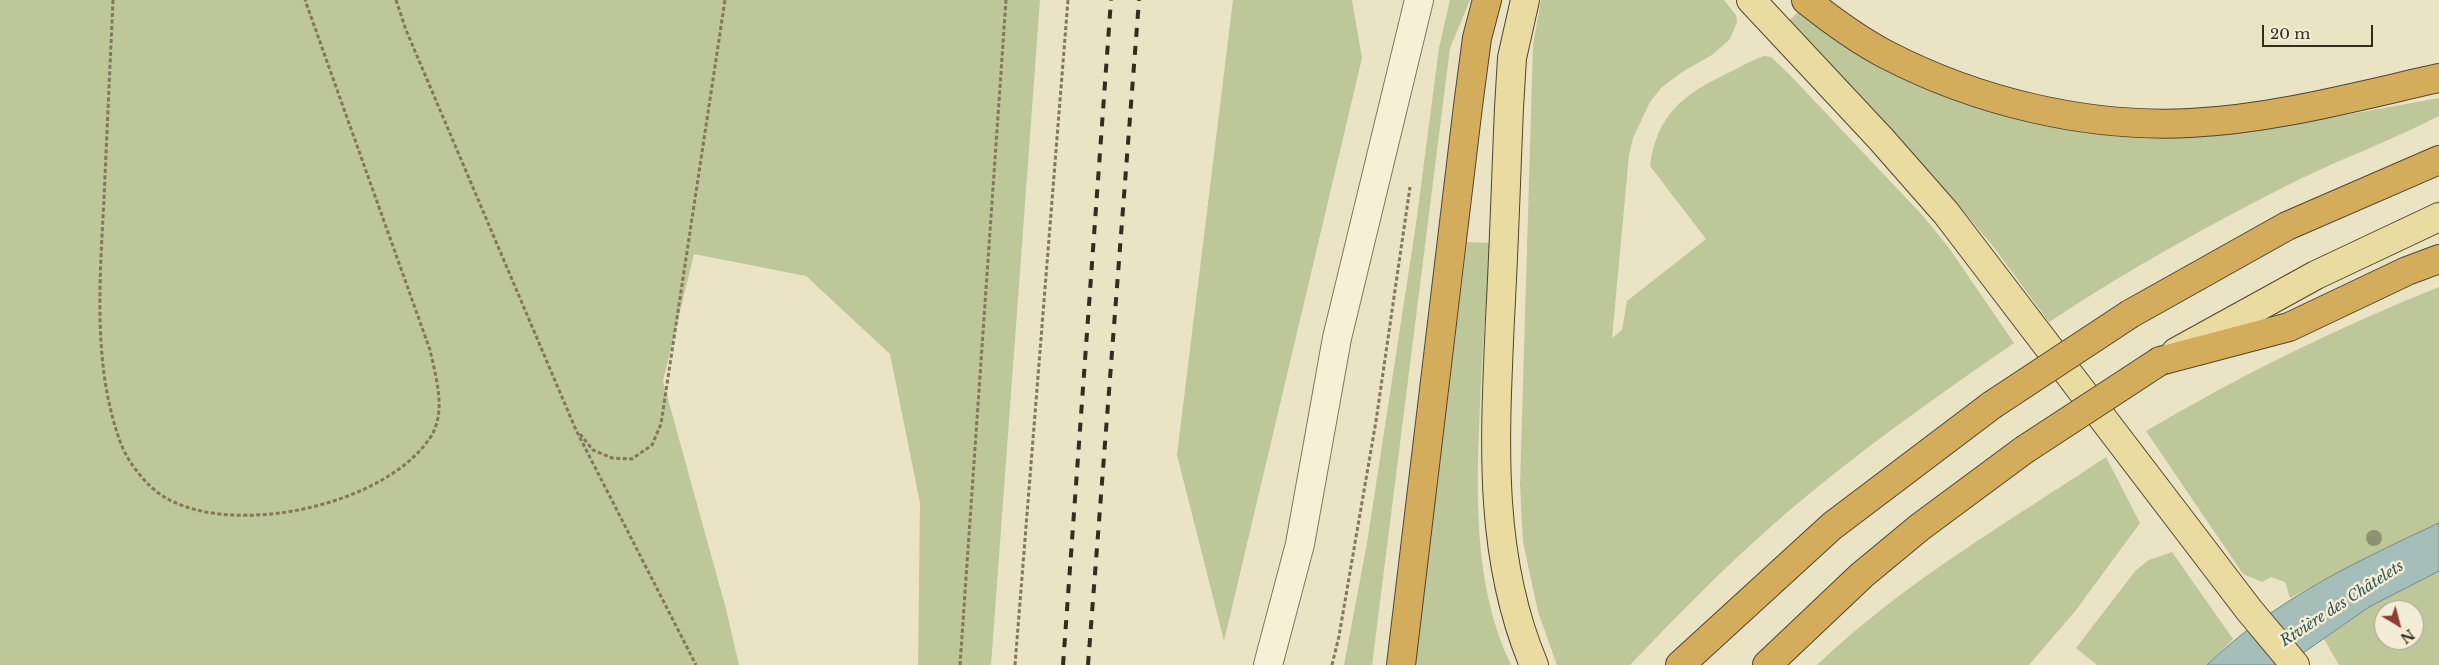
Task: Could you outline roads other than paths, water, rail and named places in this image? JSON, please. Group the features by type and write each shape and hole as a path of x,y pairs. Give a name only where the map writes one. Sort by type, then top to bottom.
{"highway":[{"path":"1401,665 1468,106 1477,38 1487,0"},
{"path":"1806,0 1834,22 1886,55 1937,79 1994,98 2068,115 2143,123 2191,123 2306,107 2439,78"},
{"path":"1680,665 1832,526 1992,406 2130,314 2288,226 2439,160"},
{"path":"1766,665 1862,575 1920,527 2024,450 2160,361 2289,327 2407,271 2439,259"}],"main road":[{"path":"1525,0 1512,58 1495,476 1502,548 1508,584 1534,665"},
{"path":"1752,0 1881,139 1946,213 2249,610 2293,663"},
{"path":"2160,361 2316,275 2439,217"}],"lane":[{"path":"1268,665 1300,544 1337,338 1419,0"}],"water":[{"name":"Rivière des Châtelets","path":"2439,523 2439,571 2383,600 2374,600 2374,604 2286,665 2207,665 2260,621 2288,602 2377,552"}],"railway":[{"path":"1063,665 1111,0"},
{"path":"1088,665 1139,0"}]}
